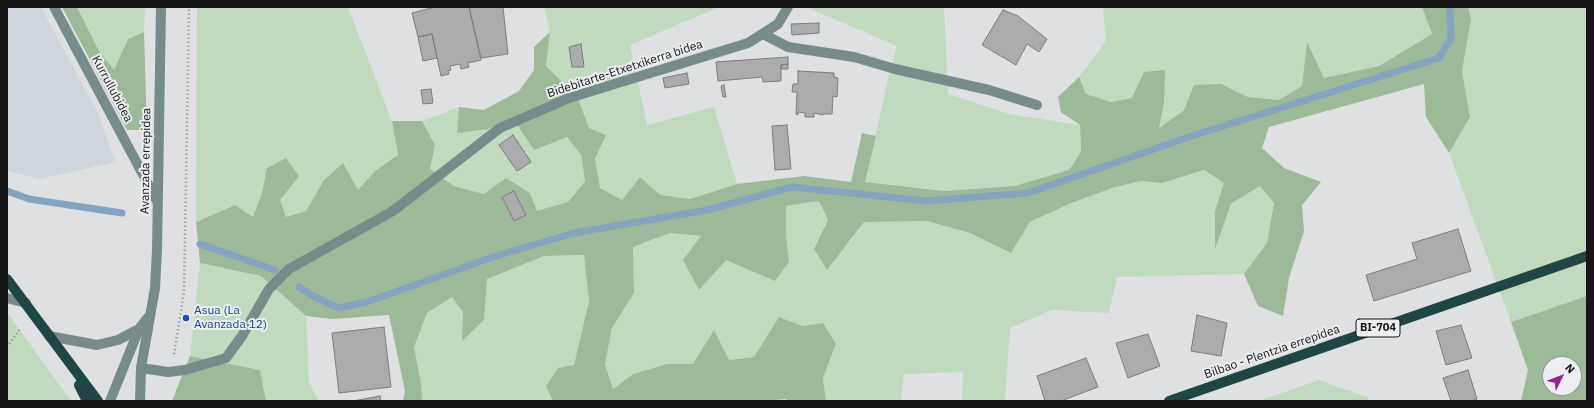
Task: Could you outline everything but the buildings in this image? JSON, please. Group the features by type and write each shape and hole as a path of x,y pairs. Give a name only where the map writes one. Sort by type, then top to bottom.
{"main road":[{"name":"Bilbao - Plentzia errepidea","path":"1169,401 1587,256"},
{"path":"7,279 98,401"},
{"path":"70,365 88,401"}],"street":[{"name":"Kurrullubidea","path":"54,7 159,204"},
{"name":"Avanzada errepidea","path":"140,401 141,368 155,288 159,204 160,7"},
{"name":"Bidebitarte-Etxetxikerra bidea","path":"141,368 168,372 185,370 226,358 242,336 269,289 289,269 393,211 500,128 569,98 748,43 778,24 788,7"},
{"path":"763,34 788,47 854,57 989,90 1037,105"},
{"path":"7,298 26,303"},
{"path":"110,401 139,329 150,314"},
{"path":"49,336 97,345 118,340 139,329"}],"path":[{"path":"168,372 174,353 184,292 189,7"},
{"path":"7,347 21,328"}],"shaded area":[{"path":"7,7 41,7 99,115 115,162 40,179 7,171"}],"green space":[{"path":"62,7 77,7 99,51 114,70 128,39 144,32 147,130 127,130"},
{"path":"77,7 145,7 144,32 128,39 114,70 99,51"},
{"path":"197,7 348,7 392,121 398,155 375,171 358,191 343,163 324,180 306,211 286,218 267,168 262,193 253,217 235,205 196,222"},
{"path":"544,7 719,7 630,45 647,125 714,107 737,184 690,199 660,195 640,177 622,200 600,188 595,159 606,135 589,128 576,93 563,83 546,66 550,32"},
{"path":"806,7 944,7 948,94 1009,114 1080,125 1081,152 1069,170 1014,186 944,191 865,182 897,46"},
{"path":"1103,7 1422,7 1432,34 1379,66 1324,78 1307,43 1302,86 1279,100 1248,97 1221,84 1158,128 1164,103 1144,72 1132,99 1111,102 1086,94 1079,77 1106,41"},
{"path":"1422,7 1468,7 1471,19 1462,71 1470,117 1449,153 1426,117 1424,84 1269,127 1262,148 1284,168 1321,182 1302,205 1304,231 1289,278 1283,316 1258,306 1244,274 1267,243 1274,203 1260,186 1231,204 1215,249 1215,211 1224,183 1204,170 1162,183 1141,181 1112,188 1069,204 1030,222 1011,253 970,233 927,221 864,222 827,270 814,249 828,220 819,201 786,206 786,235 789,262 775,281 726,260 699,290 683,260 701,236 670,233 633,247 634,293 612,328 605,364 613,389 633,374 667,364 693,364 714,330 729,360 754,357 779,317 803,326 823,323 836,344 823,378 826,401 787,401 786,399 766,401 553,401 546,386 558,368 574,365 589,301 584,255 544,256 487,279 484,320 462,341 463,312 452,297 427,313 414,347 421,383 422,401 403,401 405,391 389,315 332,319 306,316 261,276 200,263 196,222 235,205 253,217 262,193 267,168 286,158 299,176 280,200 286,217 306,211 324,180 343,163 358,190 375,171 398,155 392,121 422,121 435,145 430,169 454,186 484,194 506,178 530,193 537,211 568,202 585,181 581,155 567,137 534,150 514,120 488,129 457,133 459,107 484,110 519,91 534,70 534,47 550,32 546,66 563,83 576,93 589,128 606,135 595,159 600,188 622,200 640,177 660,195 690,199 737,184 804,176 851,182 862,133 876,136 865,182 944,191 1014,186 1069,170 1081,152 1080,125 1061,112 1058,97 1079,77 1086,94 1111,102 1132,98 1144,72 1165,70 1164,103 1159,128 1184,110 1194,85 1221,84 1248,97 1279,100 1302,86 1307,42 1324,78 1379,66 1432,34"},
{"path":"1468,7 1587,7 1587,296 1511,322 1449,153 1470,117 1462,71 1471,20"},
{"path":"459,107 457,133 514,120 567,137 581,155 585,181 568,202 537,212 530,193 484,194 454,186 430,169 435,145 422,121"},
{"path":"1204,170 1225,183 1215,211 1215,248 1231,205 1260,186 1274,203 1267,243 1244,274 1117,277 1109,313 1052,310 1010,328 1005,401 962,401 963,372 904,374 901,401 826,401 823,378 836,344 823,323 803,326 779,317 754,357 693,364 667,364 633,374 613,389 605,364 612,328 634,293 633,247 670,233 702,236 726,260 789,262 786,235 786,206 819,201 828,220 814,249 850,242 864,222 927,221 970,233 1011,253 1030,222 1069,204 1112,188 1141,181 1162,183"},
{"path":"584,255 589,301 574,365 546,386 553,401 422,401 421,383 414,347 427,313 452,297 463,312 462,340 484,320 487,279 544,256"},
{"path":"200,263 261,276 306,316 309,383 319,401 266,401 260,370 190,356"},
{"path":"1587,296 1587,401 1521,401 1528,370 1511,322"},
{"path":"7,314 9,315 71,401 7,401"},
{"path":"190,356 260,370 266,401 172,401"},
{"path":"1319,380 1369,398 1368,401 1259,401"}],"waterway":[{"path":"299,287 311,295 338,308 367,302 493,257 574,233 707,210 792,187 926,201 1028,193 1192,136 1439,58 1451,38 1450,7"},
{"path":"7,191 29,199 122,213"},
{"path":"200,244 275,270"}],"place":[{"name":"Asua (La Avanzada 12)","path":"186,318"}]}
